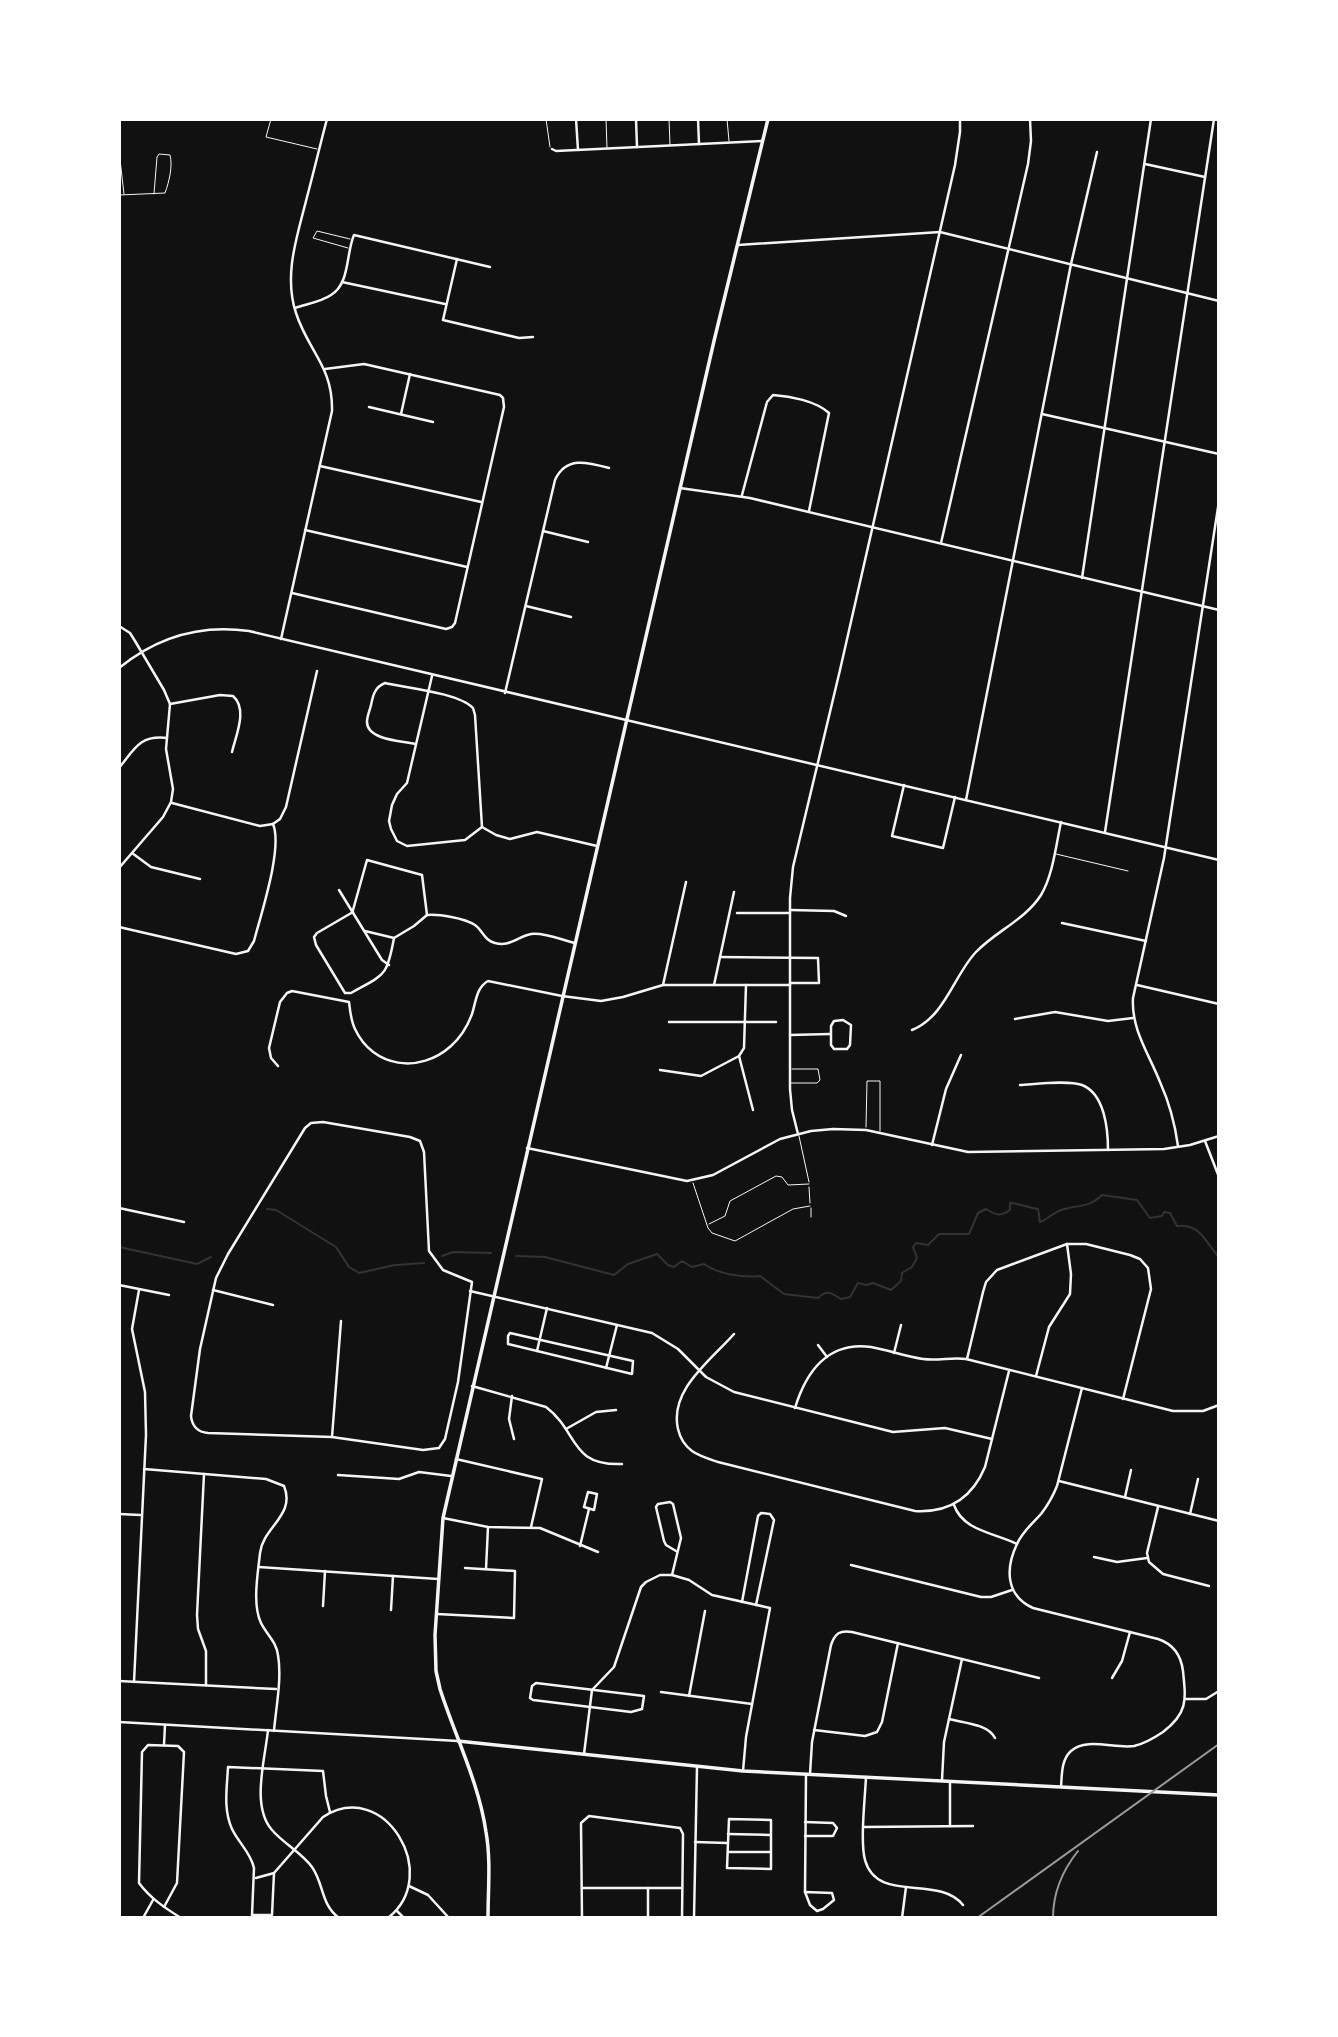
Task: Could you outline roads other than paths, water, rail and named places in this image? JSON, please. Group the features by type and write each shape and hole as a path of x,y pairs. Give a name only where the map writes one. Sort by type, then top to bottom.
{"main road":[{"path":"488,1918 487,1834 479,1800 438,1679 436,1614 443,1518 680,488 768,119"},
{"path":"458,1741 743,1771 1219,1795"}],"street":[{"path":"281,639 332,411 332,394 325,369 304,332 295,308 291,283 292,264 327,119"},
{"path":"576,119 578,150"},
{"path":"636,119 637,146"},
{"path":"698,119 699,144"},
{"path":"798,1134 792,1110 790,1083 790,911 793,867 940,232 958,150 960,119"},
{"path":"941,543 1028,164 1030,119"},
{"path":"1082,578 1151,119"},
{"path":"1105,833 1214,119"},
{"path":"552,149 556,151 762,141"},
{"path":"966,800 1072,264 1097,152"},
{"path":"1145,164 1205,177"},
{"path":"737,245 940,232 1219,300"},
{"path":"295,308 330,297 336,292 342,282 355,235 490,267"},
{"path":"457,259 443,320 519,338 533,337"},
{"path":"342,282 446,305"},
{"path":"292,593 446,629 452,627 504,407 503,398 492,393 364,364 325,369"},
{"path":"401,414 410,374"},
{"path":"742,496 769,398 782,395 819,405 829,413 809,512"},
{"path":"369,407 433,422"},
{"path":"1042,414 1219,454"},
{"path":"505,693 555,480 562,468 575,462 609,467"},
{"path":"320,466 481,502"},
{"path":"680,488 742,496 1219,610"},
{"path":"1178,1147 1176,1129 1161,1084 1133,1018 1133,998 1166,848 1219,500"},
{"path":"305,530 467,567"},
{"path":"543,531 588,542"},
{"path":"526,606 571,617"},
{"path":"119,626 130,633 170,705 167,756 173,782 170,802 163,817 119,868"},
{"path":"119,668 141,651 173,636 200,630 236,629 1219,860"},
{"path":"170,802 260,826 274,824 280,819 286,807 317,671"},
{"path":"432,676 407,783 397,794 389,821 397,841 403,845 465,840 482,827"},
{"path":"415,744 372,732 367,721 373,697 379,686 385,683 458,698 473,708 482,827"},
{"path":"170,705 220,695 233,696 239,702 241,710 232,752"},
{"path":"119,768 144,740 152,736 167,738"},
{"path":"904,785 892,836 943,848 955,797"},
{"path":"912,1030 925,1022 943,1002 976,952 1022,916 1041,895 1062,822"},
{"path":"119,927 236,954 248,951 254,942 274,856 277,839 274,824"},
{"path":"482,827 510,839 537,832 597,846"},
{"path":"132,853 151,867 200,879"},
{"path":"394,938 384,974 351,993 343,990 314,937 353,912 367,860 422,875 427,915"},
{"path":"663,985 686,882"},
{"path":"339,890 388,965"},
{"path":"714,985 734,892"},
{"path":"737,913 834,911 846,916"},
{"path":"363,930 394,938 427,915 469,922 479,928 489,941 500,944 513,943 531,934 575,943"},
{"path":"1062,923 1146,941"},
{"path":"278,1066 271,1058 269,1048 280,1002 292,991 349,1002 354,1028 363,1043 384,1059 411,1064 436,1057 453,1044 470,1018 478,992 485,983 495,981 562,996 608,1000 663,985 819,983 818,958 720,957"},
{"path":"660,1070 701,1076 739,1056 744,1048 746,985"},
{"path":"1136,985 1219,1004"},
{"path":"1015,1019 1055,1012 1108,1021 1133,1018"},
{"path":"846,1020 850,1025 849,1047 844,1050 835,1049 831,1045 830,1034 834,1021 846,1020"},
{"path":"669,1022 776,1022"},
{"path":"790,1035 830,1034"},
{"path":"932,1145 946,1089 961,1055"},
{"path":"739,1056 753,1110"},
{"path":"1020,1085 1077,1084 1090,1090 1097,1099 1107,1123 1108,1150"},
{"path":"323,1122 410,1137 420,1142 425,1152 429,1251 443,1270 472,1282 458,1382 445,1439 439,1448 423,1450 332,1437 204,1433 193,1424 192,1411 200,1349 214,1290 228,1254 305,1128 311,1123 323,1122"},
{"path":"527,1148 668,1179 693,1181 713,1175 762,1147 798,1134 833,1129 866,1130 968,1152 1178,1147 1219,1136"},
{"path":"1205,1141 1219,1177"},
{"path":"119,1208 184,1222"},
{"path":"967,1359 983,1292 990,1276 1004,1267 1067,1244 1086,1244 1130,1255 1140,1259 1148,1268 1151,1289 1124,1399"},
{"path":"1036,1377 1049,1327 1070,1294 1071,1274 1067,1244"},
{"path":"119,1285 169,1295"},
{"path":"134,1682 145,1392 132,1329 139,1290"},
{"path":"214,1290 273,1305"},
{"path":"469,1291 659,1336 720,1386 734,1392 893,1432 945,1428 992,1439"},
{"path":"537,1351 547,1308"},
{"path":"332,1437 341,1321"},
{"path":"606,1368 617,1325"},
{"path":"894,1353 901,1325"},
{"path":"510,1333 540,1339 633,1362 632,1374 537,1351 508,1344 508,1336 510,1333"},
{"path":"734,1334 685,1390 676,1410 679,1435 686,1446 695,1453 718,1462 915,1511 935,1511 954,1505 973,1489 979,1480 992,1439 1009,1371"},
{"path":"818,1345 827,1357"},
{"path":"795,1408 808,1374 827,1357 848,1348 859,1347 924,1359 967,1359 1173,1411 1192,1413 1219,1405"},
{"path":"472,1386 546,1407 588,1458 604,1464 622,1464"},
{"path":"1061,1787 1063,1764 1070,1752 1084,1745 1132,1746 1156,1737 1177,1720 1186,1699 1182,1666 1174,1649 1164,1641 1033,1608 1021,1601 1012,1590 1010,1571 1017,1544 1051,1501 1059,1481 1082,1388"},
{"path":"512,1396 509,1419 514,1439"},
{"path":"566,1429 596,1412 616,1410"},
{"path":"455,1459 542,1479 531,1527"},
{"path":"144,1469 266,1479 284,1486 287,1495 285,1511 262,1544 259,1567 258,1614 276,1647 279,1662 274,1731"},
{"path":"1125,1497 1131,1470"},
{"path":"338,1475 400,1479 419,1472 451,1476"},
{"path":"204,1474 197,1615 198,1629 206,1651 205,1685"},
{"path":"1190,1514 1198,1479"},
{"path":"1059,1481 1219,1521"},
{"path":"588,1492 597,1494 594,1510 589,1508 584,1507 588,1492"},
{"path":"672,1575 681,1538 673,1504 658,1504 656,1508 664,1541 676,1551"},
{"path":"954,1505 966,1524 1017,1544"},
{"path":"1158,1506 1147,1558 1152,1567 1163,1574 1209,1586"},
{"path":"580,1546 589,1508"},
{"path":"742,1602 758,1516 761,1513 770,1514 774,1520 757,1605"},
{"path":"119,1514 142,1515"},
{"path":"443,1518 488,1527 531,1527 551,1531 598,1552"},
{"path":"486,1569 488,1527"},
{"path":"1094,1557 1117,1562 1147,1558"},
{"path":"851,1565 981,1597 991,1597 1012,1590"},
{"path":"259,1567 438,1579"},
{"path":"436,1614 514,1618 516,1571 465,1568"},
{"path":"323,1606 326,1571"},
{"path":"584,1754 592,1690 614,1667 643,1585 655,1577 672,1575 689,1580 712,1595 770,1608 744,1751 743,1771"},
{"path":"391,1610 393,1576"},
{"path":"690,1696 705,1611"},
{"path":"805,1892 832,1893 834,1897 832,1903 817,1911 810,1905 805,1892 805,1822 814,1730 831,1645 838,1633 845,1630 1039,1678"},
{"path":"1112,1678 1122,1661 1130,1632"},
{"path":"814,1730 865,1736 877,1732 882,1722 898,1643"},
{"path":"942,1781 944,1742 961,1660"},
{"path":"119,1681 277,1689"},
{"path":"536,1683 592,1690 644,1696 642,1709 637,1712 530,1698 532,1686 536,1683"},
{"path":"1186,1699 1206,1699 1219,1691"},
{"path":"661,1692 752,1704"},
{"path":"949,1719 985,1728 995,1738"},
{"path":"119,1722 458,1741"},
{"path":"164,1725 164,1745"},
{"path":"268,1730 261,1798 265,1819 272,1830 311,1866 327,1906 340,1918"},
{"path":"164,1907 177,1883 185,1758 181,1747 148,1745 142,1752 139,1883 151,1894 153,1900 181,1918"},
{"path":"274,1873 272,1915 252,1915 255,1878 253,1862 233,1831 226,1810 228,1767 323,1771 330,1812"},
{"path":"694,1918 697,1767"},
{"path":"866,1777 865,1859 870,1870 885,1884 927,1887 949,1892 963,1905"},
{"path":"950,1782 950,1826"},
{"path":"255,1878 274,1873 330,1812 342,1808 369,1810 386,1821 397,1833 405,1849 410,1870 409,1886 397,1911 388,1918"},
{"path":"582,1918 581,1824 589,1816 680,1828 683,1835 682,1918"},
{"path":"731,1818 770,1819 772,1835 769,1870 728,1869 728,1834 731,1818"},
{"path":"805,1822 833,1823 837,1828 833,1836 805,1836"},
{"path":"864,1827 973,1826"},
{"path":"728,1834 772,1835"},
{"path":"695,1842 728,1843"},
{"path":"728,1852 771,1852"},
{"path":"409,1886 428,1895 449,1918"},
{"path":"902,1918 906,1887"},
{"path":"582,1888 682,1888"},
{"path":"648,1918 649,1888"},
{"path":"143,1918 153,1900"},
{"path":"397,1911 404,1918"}],"lane":[{"path":"119,123 120,119"},
{"path":"271,119 266,137 319,150"},
{"path":"546,119 547,138 552,149"},
{"path":"606,119 607,148"},
{"path":"669,119 670,145"},
{"path":"727,119 729,142"},
{"path":"119,151 124,195"},
{"path":"119,195 154,194 164,193 172,158 170,155 159,154 157,157 154,194"},
{"path":"350,249 315,240 315,233 352,239"},
{"path":"1054,853 1128,871"},
{"path":"790,1069 818,1069 820,1080 817,1083 790,1083"},
{"path":"866,1130 867,1081 880,1081 880,1133"},
{"path":"798,1134 806,1160 811,1217"},
{"path":"706,1224 725,1216 730,1201 776,1176 782,1177 788,1185 809,1184"},
{"path":"693,1181 706,1224 712,1233 735,1241 793,1209 810,1206"}],"waterway":[{"path":"516,1256 545,1257 614,1275 628,1264 657,1254 674,1267 682,1261 692,1267 704,1264 731,1274 760,1276 784,1294 818,1298 829,1293 841,1299 850,1297 858,1283 873,1283 891,1290 901,1281 902,1273 912,1267 917,1258 913,1247 916,1243 928,1245 939,1234 969,1234 978,1213 986,1209 995,1214 1003,1214 1010,1210 1010,1203 1038,1209 1040,1222 1061,1210 1090,1203 1102,1195 1137,1200 1150,1218 1162,1216 1164,1212 1170,1213 1177,1226 1197,1231 1219,1257"},
{"path":"267,1209 276,1210 336,1247 349,1267 359,1273 395,1265 424,1263"},
{"path":"119,1247 197,1264 211,1257"},
{"path":"442,1256 453,1252 491,1253"}],"railway":[{"path":"977,1918 1219,1744"},
{"path":"1053,1918 1060,1882 1078,1851"}]}
